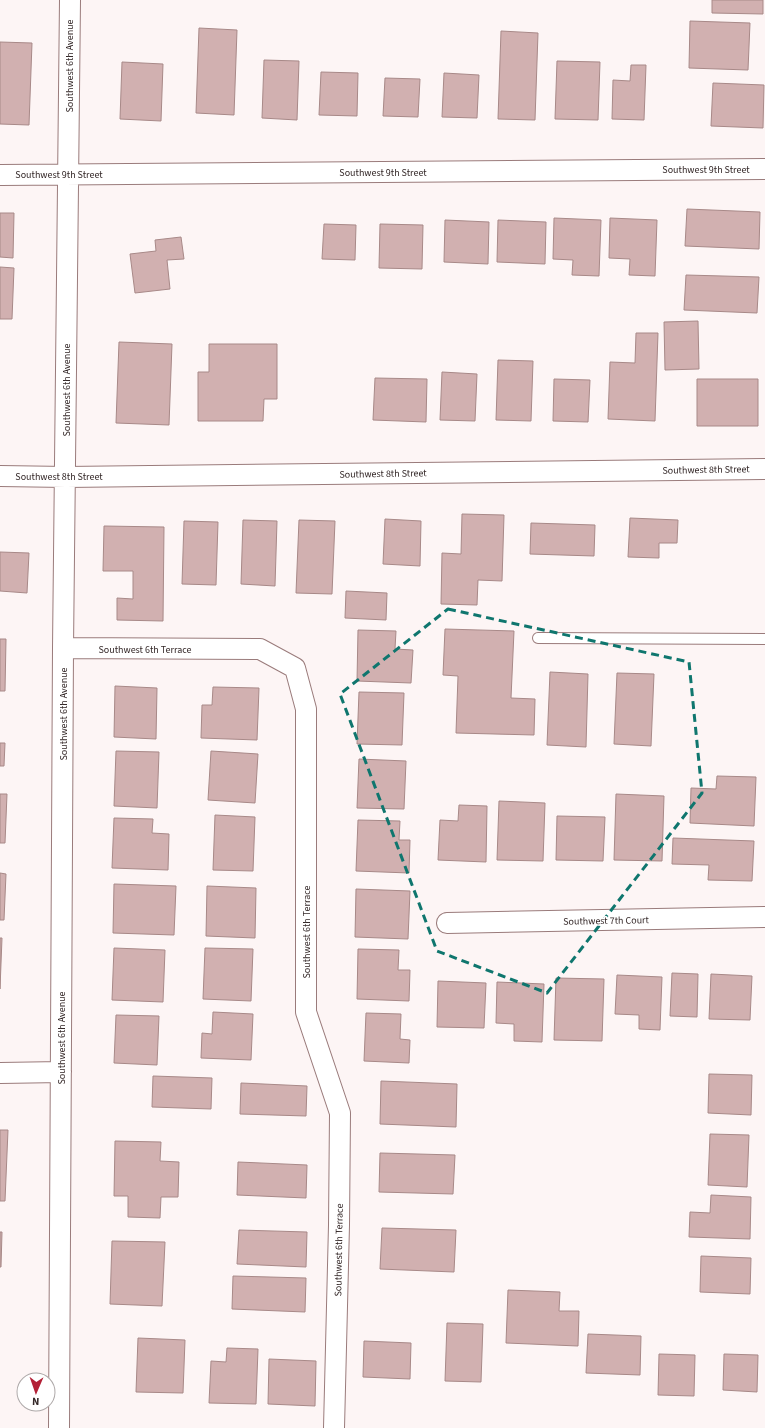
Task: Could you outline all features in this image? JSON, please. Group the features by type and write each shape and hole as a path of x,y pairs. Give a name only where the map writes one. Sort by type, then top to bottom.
{"street":[{"name":"Southwest 6th Avenue","path":"59,1428 63,648 70,0"},
{"name":"Southwest 9th Street","path":"0,175 765,169"},
{"name":"Southwest 8th Street","path":"0,476 66,477 765,469"},
{"name":"Southwest 6th Terrace","path":"63,648 260,649 295,668 306,709 306,1012 340,1113 339,1233 334,1428"},
{"name":"Southwest 7th Court","path":"447,923 765,917"},
{"path":"0,1073 61,1072"}],"lane":[{"path":"538,638 765,638"}],"highlighted area":[{"path":"448,609 689,662 702,793 547,993 437,951 340,694"}],"building":[{"path":"712,0 763,0 763,14 712,13"},
{"path":"690,21 750,23 748,70 689,68"},
{"path":"199,28 237,30 234,115 196,113"},
{"path":"501,31 538,33 535,120 498,119"},
{"path":"0,42 32,43 29,125 0,124"},
{"path":"264,60 299,61 297,120 262,118"},
{"path":"557,61 600,62 598,120 555,119"},
{"path":"122,62 163,64 161,121 120,119"},
{"path":"631,65 646,65 644,120 612,119 613,80 630,81"},
{"path":"321,72 358,73 357,116 319,115"},
{"path":"444,73 479,75 477,118 442,117"},
{"path":"385,78 420,79 418,117 383,116"},
{"path":"713,83 764,85 763,128 711,126"},
{"path":"687,209 760,212 759,249 685,246"},
{"path":"0,213 14,213 13,258 0,257"},
{"path":"554,218 601,220 599,276 572,275 573,260 553,259"},
{"path":"610,218 657,220 655,276 629,275 630,259 609,258"},
{"path":"445,220 489,222 488,264 444,262"},
{"path":"498,220 546,222 545,264 497,262"},
{"path":"324,224 356,225 355,260 322,259"},
{"path":"380,224 423,225 422,269 379,268"},
{"path":"181,237 184,259 167,260 170,289 135,293 130,254 156,251 155,240"},
{"path":"0,267 14,268 12,319 0,319"},
{"path":"686,275 759,277 757,313 684,310"},
{"path":"698,321 699,369 665,370 664,322"},
{"path":"636,333 658,333 655,421 608,419 610,362 635,363"},
{"path":"119,342 172,344 169,425 116,423"},
{"path":"209,344 277,344 277,399 264,399 263,421 198,421 198,372 209,372"},
{"path":"498,360 533,361 531,421 496,420"},
{"path":"442,372 477,374 475,421 440,420"},
{"path":"375,378 427,379 426,422 373,420"},
{"path":"554,379 590,380 588,422 553,421"},
{"path":"697,379 758,379 758,426 697,426"},
{"path":"462,514 504,515 502,581 478,580 477,605 441,604 442,553 461,554"},
{"path":"630,518 678,520 677,543 659,543 659,558 628,557"},
{"path":"385,519 421,521 420,566 383,564"},
{"path":"243,520 277,521 275,586 241,584"},
{"path":"299,520 335,521 332,594 296,593"},
{"path":"184,521 218,522 216,585 182,584"},
{"path":"531,523 595,525 594,556 530,554"},
{"path":"104,526 164,527 163,621 117,620 117,598 133,599 133,571 103,571"},
{"path":"0,552 29,553 27,593 0,591"},
{"path":"346,591 387,593 386,620 345,618"},
{"path":"445,629 514,631 511,698 535,699 534,735 456,733 458,676 443,675"},
{"path":"358,630 396,631 395,649 413,650 411,683 357,681"},
{"path":"0,639 6,639 5,691 0,691"},
{"path":"550,672 588,674 586,747 547,745"},
{"path":"617,673 654,674 651,746 614,744"},
{"path":"115,686 157,688 156,739 114,737"},
{"path":"213,687 259,688 257,740 201,738 202,705 212,705"},
{"path":"359,692 404,693 402,745 357,744"},
{"path":"0,743 5,743 4,766 0,766"},
{"path":"116,751 159,752 157,808 114,806"},
{"path":"211,751 258,754 255,803 208,800"},
{"path":"359,759 406,761 404,809 357,808"},
{"path":"717,776 756,777 754,826 690,823 691,788 716,789"},
{"path":"0,794 7,794 5,843 0,843"},
{"path":"616,794 664,796 662,861 614,860"},
{"path":"499,801 545,803 543,861 497,860"},
{"path":"459,805 487,806 486,862 438,860 440,820 458,821"},
{"path":"215,815 255,817 253,871 213,870"},
{"path":"557,816 605,817 603,861 556,860"},
{"path":"114,818 153,819 152,833 169,834 168,870 112,868"},
{"path":"358,820 400,821 399,840 410,840 409,873 356,871"},
{"path":"673,838 754,841 752,881 708,880 709,865 672,864"},
{"path":"0,873 6,874 4,920 0,920"},
{"path":"114,884 176,886 174,935 113,933"},
{"path":"207,886 256,888 255,938 206,936"},
{"path":"356,889 410,891 408,939 355,937"},
{"path":"0,938 2,938 0,989"},
{"path":"114,948 165,950 163,1002 112,1000"},
{"path":"205,948 253,949 251,1001 203,999"},
{"path":"358,949 399,950 398,970 410,970 409,1001 357,999"},
{"path":"672,973 698,974 697,1017 670,1016"},
{"path":"711,974 752,976 750,1020 709,1019"},
{"path":"617,975 662,977 660,1030 639,1029 639,1015 615,1014"},
{"path":"556,978 604,979 602,1041 554,1040"},
{"path":"438,981 486,983 484,1028 437,1027"},
{"path":"497,982 544,984 542,1042 514,1041 514,1024 496,1023"},
{"path":"213,1012 253,1014 251,1060 201,1058 202,1033 212,1034"},
{"path":"366,1013 401,1014 400,1039 410,1040 409,1063 364,1061"},
{"path":"116,1015 159,1016 157,1065 114,1063"},
{"path":"709,1074 752,1075 751,1115 708,1113"},
{"path":"153,1076 212,1078 211,1109 152,1107"},
{"path":"381,1081 457,1084 456,1127 380,1124"},
{"path":"241,1083 307,1086 306,1116 240,1114"},
{"path":"0,1130 8,1130 5,1201 0,1201"},
{"path":"710,1134 749,1135 747,1187 708,1185"},
{"path":"115,1141 161,1142 160,1161 179,1162 178,1197 161,1197 160,1218 128,1217 128,1196 114,1196"},
{"path":"380,1153 455,1155 453,1194 379,1192"},
{"path":"238,1162 307,1165 306,1198 237,1195"},
{"path":"711,1195 751,1197 750,1239 689,1237 690,1212 710,1213"},
{"path":"382,1228 456,1230 454,1272 380,1269"},
{"path":"239,1230 307,1232 306,1267 237,1264"},
{"path":"0,1232 2,1232 1,1267 0,1267"},
{"path":"112,1241 165,1242 162,1306 110,1304"},
{"path":"701,1256 751,1258 750,1294 700,1292"},
{"path":"233,1276 306,1278 305,1312 232,1309"},
{"path":"508,1290 560,1292 559,1311 579,1311 578,1346 506,1343"},
{"path":"447,1323 483,1324 481,1382 445,1381"},
{"path":"588,1334 641,1336 640,1375 586,1373"},
{"path":"138,1338 185,1340 183,1393 136,1392"},
{"path":"364,1341 411,1343 410,1379 363,1377"},
{"path":"227,1348 258,1349 256,1404 209,1403 211,1361 226,1362"},
{"path":"659,1354 695,1355 694,1396 658,1395"},
{"path":"724,1354 758,1355 757,1392 723,1390"},
{"path":"269,1359 316,1361 315,1406 268,1404"}]}
